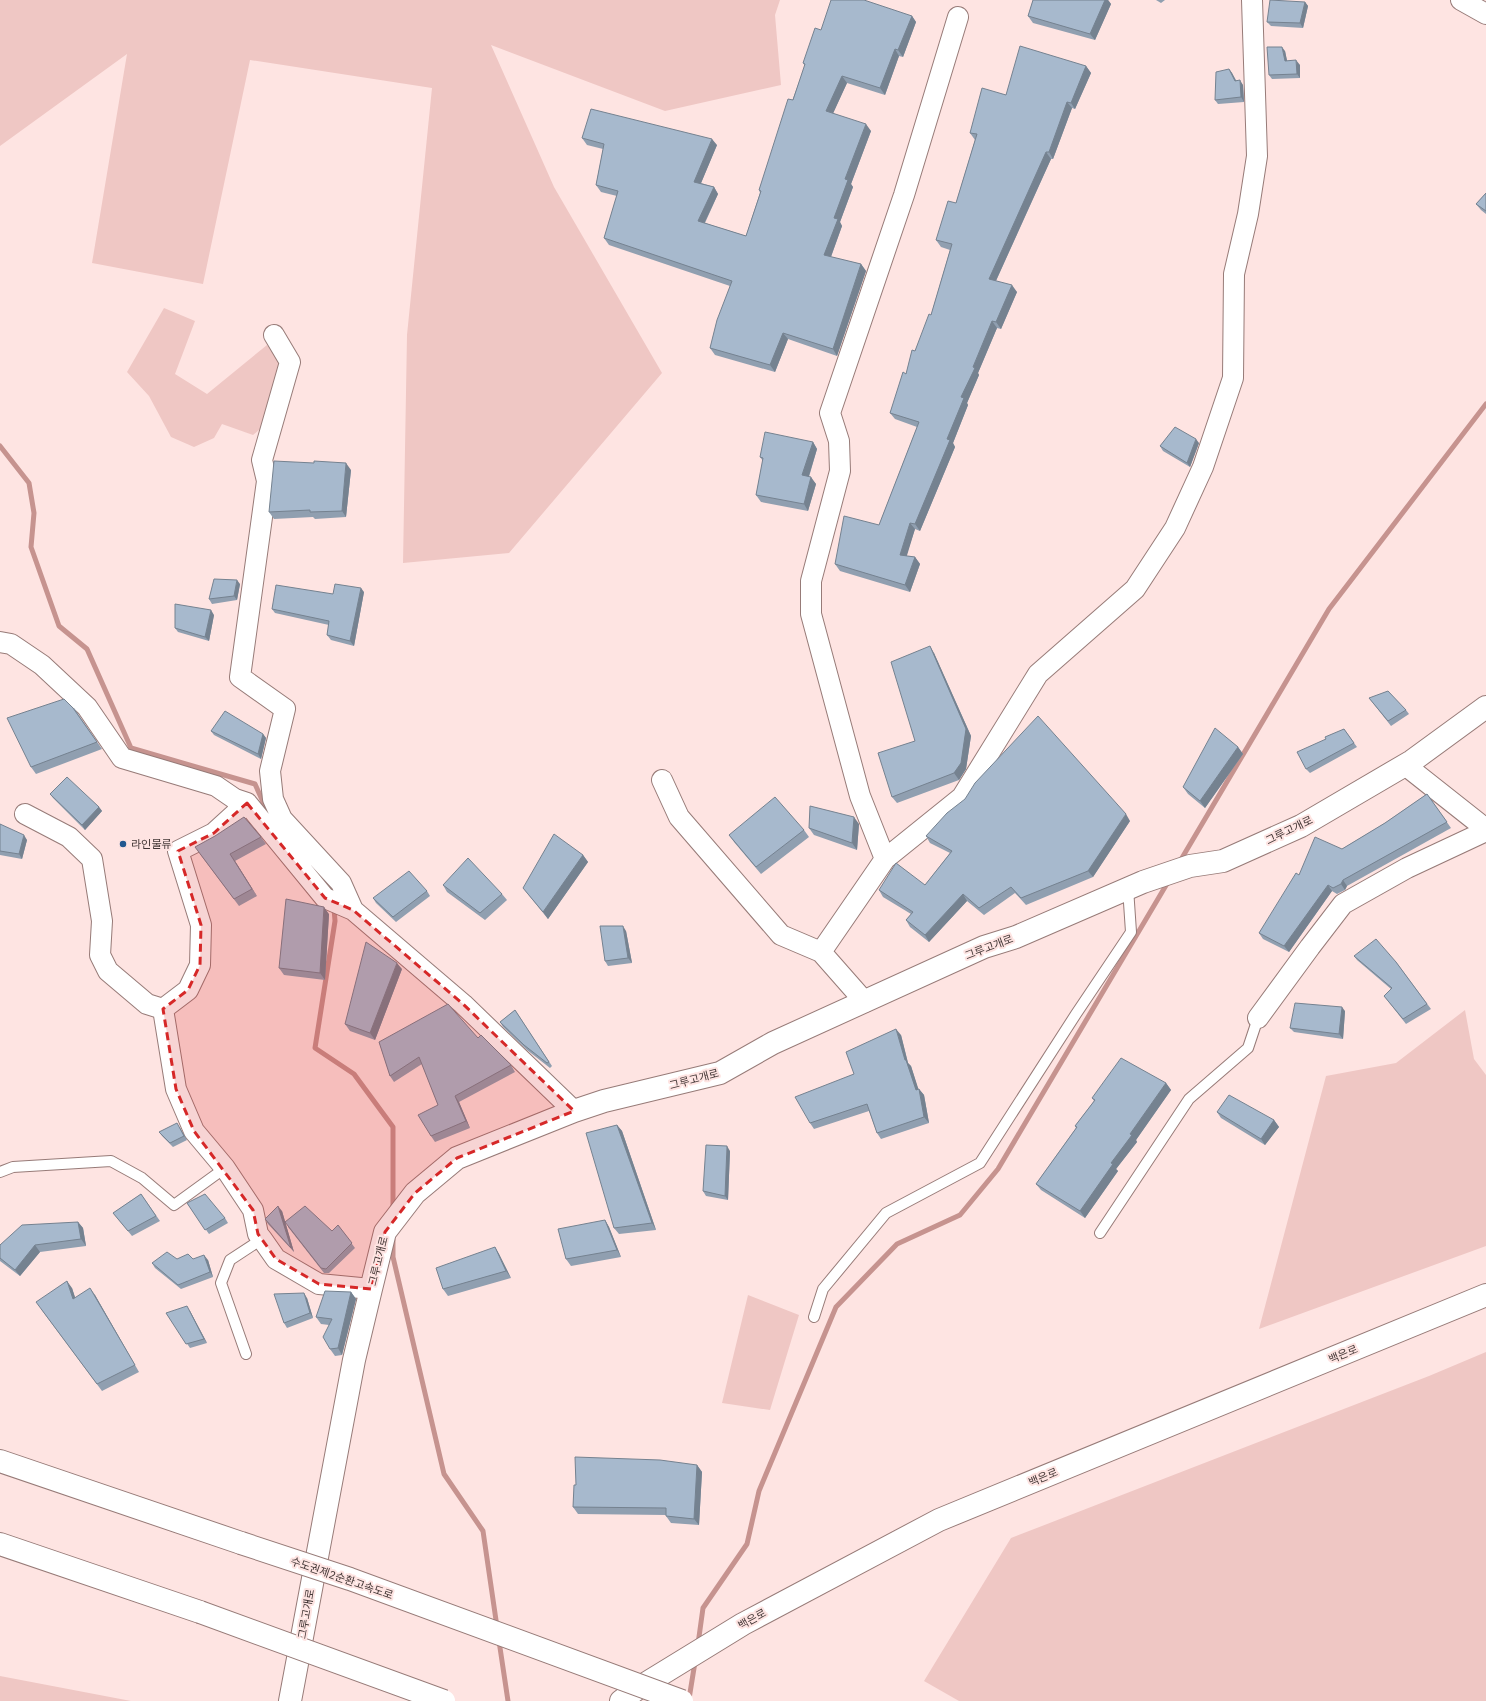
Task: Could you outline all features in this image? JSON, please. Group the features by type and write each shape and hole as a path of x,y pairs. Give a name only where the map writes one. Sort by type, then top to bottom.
{"main road":[{"name":"그루고개로","path":"290,1701 354,1360 385,1232 415,1193 457,1158 574,1111 604,1101 720,1073 773,1043 984,947 1016,937 1135,885 1190,866 1223,861 1301,826 1405,765 1486,707"},
{"name":"백은로","path":"629,1695 743,1624 939,1520 1486,1295"},
{"name":"수도권제2순환고속도로","path":"0,1461 350,1579 682,1701"},
{"path":"0,1544 200,1612 444,1701"}],"street":[{"path":"821,952 885,859 962,797 1038,674 1135,589 1175,528 1203,467 1233,378 1234,274 1248,214 1257,156 1252,0"},
{"path":"1461,0 1486,14"},
{"path":"885,859 860,796 811,614 811,581 840,471 839,441 830,413 904,195 958,17"},
{"path":"274,335 290,362 262,460 267,481 240,677 285,710 270,771 273,798 282,819 341,883 349,908"},
{"path":"0,642 11,644 42,665 87,707 122,758 216,786 235,799 247,803 325,898 349,908 462,1004 574,1111"},
{"path":"1258,1018 1343,904 1406,868 1486,830 1405,765"},
{"path":"662,780 679,816 781,935 821,952 864,1002"},
{"path":"163,1009 188,990 200,965 200,925 178,851 214,833 247,803"},
{"path":"25,814 69,837 92,859 102,921 100,955 108,971 147,1004 163,1009"},
{"path":"163,1009 176,1089 194,1131 225,1168 253,1210 258,1234 276,1259 319,1284 371,1289"}],"lane":[{"path":"814,1317 824,1289 886,1214 980,1163 1131,932 1135,885"},
{"path":"1100,1233 1189,1100 1248,1048 1258,1018"},
{"path":"0,1172 13,1167 111,1161 142,1178 174,1205 225,1168"},
{"path":"246,1354 221,1283 230,1260 262,1239"}],"highlighted area":[{"path":"247,803 325,898 353,910 463,1004 574,1111 457,1158 415,1193 385,1232 371,1289 319,1284 276,1259 258,1234 253,1210 194,1131 176,1089 163,1009 188,990 200,965 201,925 178,851 214,833"}],"shaded area":[{"path":"0,0 780,0 775,15 781,85 665,111 491,45 554,187 662,373 509,553 403,563 407,335 432,88 250,60 203,284 92,263 127,54 0,146"},
{"path":"164,308 195,321 175,374 207,394 267,345 283,366 266,424 253,435 222,424 214,438 194,447 171,437 149,396 127,372"},
{"path":"1465,1010 1474,1059 1486,1075 1486,1246 1259,1329 1326,1076 1396,1063"},
{"path":"748,1295 799,1315 770,1410 722,1403"},
{"path":"1486,1352 1486,1701 959,1701 924,1681 1011,1538 1429,1376"},
{"path":"0,1676 131,1701 0,1701"}],"building":[{"path":"831,0 864,0 912,16 898,50 895,49 880,88 842,76 826,111 866,124 845,179 848,180 834,218 838,219 824,255 861,264 833,349 783,333 770,365 710,348 717,320 732,281 604,238 618,191 596,185 604,144 582,138 591,109 712,139 694,182 714,187 698,221 746,236 788,99 793,100 805,64 803,63 815,28 821,30"},
{"path":"1033,0 1105,0 1090,34 1028,16"},
{"path":"1270,0 1305,2 1300,23 1267,22"},
{"path":"1020,46 1086,66 1071,103 1067,102 1049,152 1046,152 989,279 1012,285 996,322 992,321 973,367 975,368 961,397 964,398 947,439 950,440 915,524 910,523 900,555 915,557 905,585 835,564 844,516 879,525 919,422 890,413 903,372 906,374 912,350 915,351 929,314 931,315 952,244 936,240 948,201 956,203 977,134 970,133 982,88 1006,95"},
{"path":"1267,47 1282,47 1285,61 1296,60 1297,74 1269,75"},
{"path":"1229,69 1235,81 1240,80 1241,97 1215,100 1216,72"},
{"path":"1486,193 1486,211 1476,204"},
{"path":"1175,427 1196,439 1187,463 1160,446"},
{"path":"765,432 813,442 802,475 811,477 804,504 756,495 763,458 760,457"},
{"path":"274,461 346,463 342,511 310,512 310,510 269,512"},
{"path":"214,579 237,580 234,596 209,599"},
{"path":"335,584 361,588 350,641 327,635 329,621 272,609 276,585 333,594"},
{"path":"175,604 211,610 205,637 175,628"},
{"path":"930,646 966,729 961,763 954,773 892,797 878,753 915,741 891,662"},
{"path":"1388,691 1406,710 1388,721 1369,698"},
{"path":"64,699 73,708 97,742 31,767 7,718"},
{"path":"225,711 263,734 258,754 211,731"},
{"path":"1038,716 1126,814 1088,871 1021,898 1011,887 979,908 963,894 925,935 906,920 913,912 879,890 896,863 925,885 952,851 926,836 947,813 965,799 975,783"},
{"path":"1215,728 1238,747 1200,801 1183,787"},
{"path":"1344,729 1354,743 1306,769 1297,752"},
{"path":"67,777 99,807 82,825 50,794"},
{"path":"1427,794 1447,822 1343,880 1341,884 1333,888 1328,885 1284,946 1259,933 1296,873 1299,875 1315,837 1342,849 1385,823"},
{"path":"775,797 804,830 756,867 729,835"},
{"path":"810,806 854,817 852,843 809,828"},
{"path":"244,817 261,837 230,854 252,889 234,899 195,847"},
{"path":"0,824 24,835 19,854 0,851"},
{"path":"554,834 583,855 543,912 523,888"},
{"path":"468,858 502,894 480,913 443,885"},
{"path":"409,871 427,891 393,917 373,898"},
{"path":"286,899 324,907 320,973 279,968"},
{"path":"600,926 623,926 628,958 605,961"},
{"path":"1376,939 1396,962 1427,1004 1403,1019 1384,996 1392,988 1354,956"},
{"path":"366,942 397,963 370,1033 345,1024"},
{"path":"1295,1003 1342,1007 1339,1034 1290,1028"},
{"path":"448,1004 478,1038 481,1035 511,1065 455,1096 466,1121 431,1136 418,1115 438,1105 419,1057 390,1076 379,1042"},
{"path":"515,1010 549,1062 547,1063 524,1045 500,1022"},
{"path":"896,1029 916,1090 919,1089 924,1117 877,1133 867,1104 810,1123 795,1097 854,1074 846,1052"},
{"path":"1121,1058 1166,1083 1130,1134 1132,1135 1111,1163 1113,1164 1080,1211 1036,1184 1077,1127 1075,1126 1095,1100 1092,1098"},
{"path":"1229,1095 1274,1120 1261,1139 1217,1112"},
{"path":"177,1123 184,1136 170,1143 159,1132"},
{"path":"617,1125 652,1223 614,1228 586,1133"},
{"path":"706,1145 727,1146 725,1196 703,1191"},
{"path":"141,1194 156,1216 128,1231 113,1213"},
{"path":"205,1194 225,1218 205,1230 187,1203"},
{"path":"278,1206 291,1248 265,1219"},
{"path":"305,1206 332,1231 338,1225 352,1243 326,1269 321,1268 285,1222"},
{"path":"605,1220 617,1250 566,1259 558,1229"},
{"path":"78,1222 81,1239 35,1245 15,1270 0,1258 0,1245 22,1225"},
{"path":"495,1247 506,1271 443,1289 436,1268"},
{"path":"167,1252 177,1259 188,1254 193,1259 204,1255 210,1272 178,1285 152,1263"},
{"path":"67,1281 73,1299 90,1288 135,1365 97,1384 36,1302"},
{"path":"325,1291 351,1292 338,1348 330,1349 323,1337 332,1319 316,1317"},
{"path":"304,1293 310,1313 284,1323 274,1294"},
{"path":"187,1306 204,1339 186,1344 166,1313"},
{"path":"575,1457 660,1460 697,1465 694,1519 666,1516 666,1508 573,1507 574,1485 576,1485"}],"waterway":[{"path":"1179,863 1329,609 1486,404"},
{"path":"0,446 29,483 34,513 31,547 59,626 87,649 131,748 255,784 268,813 272,817"},
{"path":"698,1644 703,1608 747,1544 759,1491 836,1307 897,1244 960,1215 998,1169 1168,882"},
{"path":"334,908 335,921 315,1048 354,1074 393,1127 393,1210"},
{"path":"393,1240 393,1257 444,1474 483,1531 497,1627"},
{"path":"499,1641 508,1701"},
{"path":"689,1699 695,1662"}],"place":[{"name":"라인물류","path":"123,844"}]}
